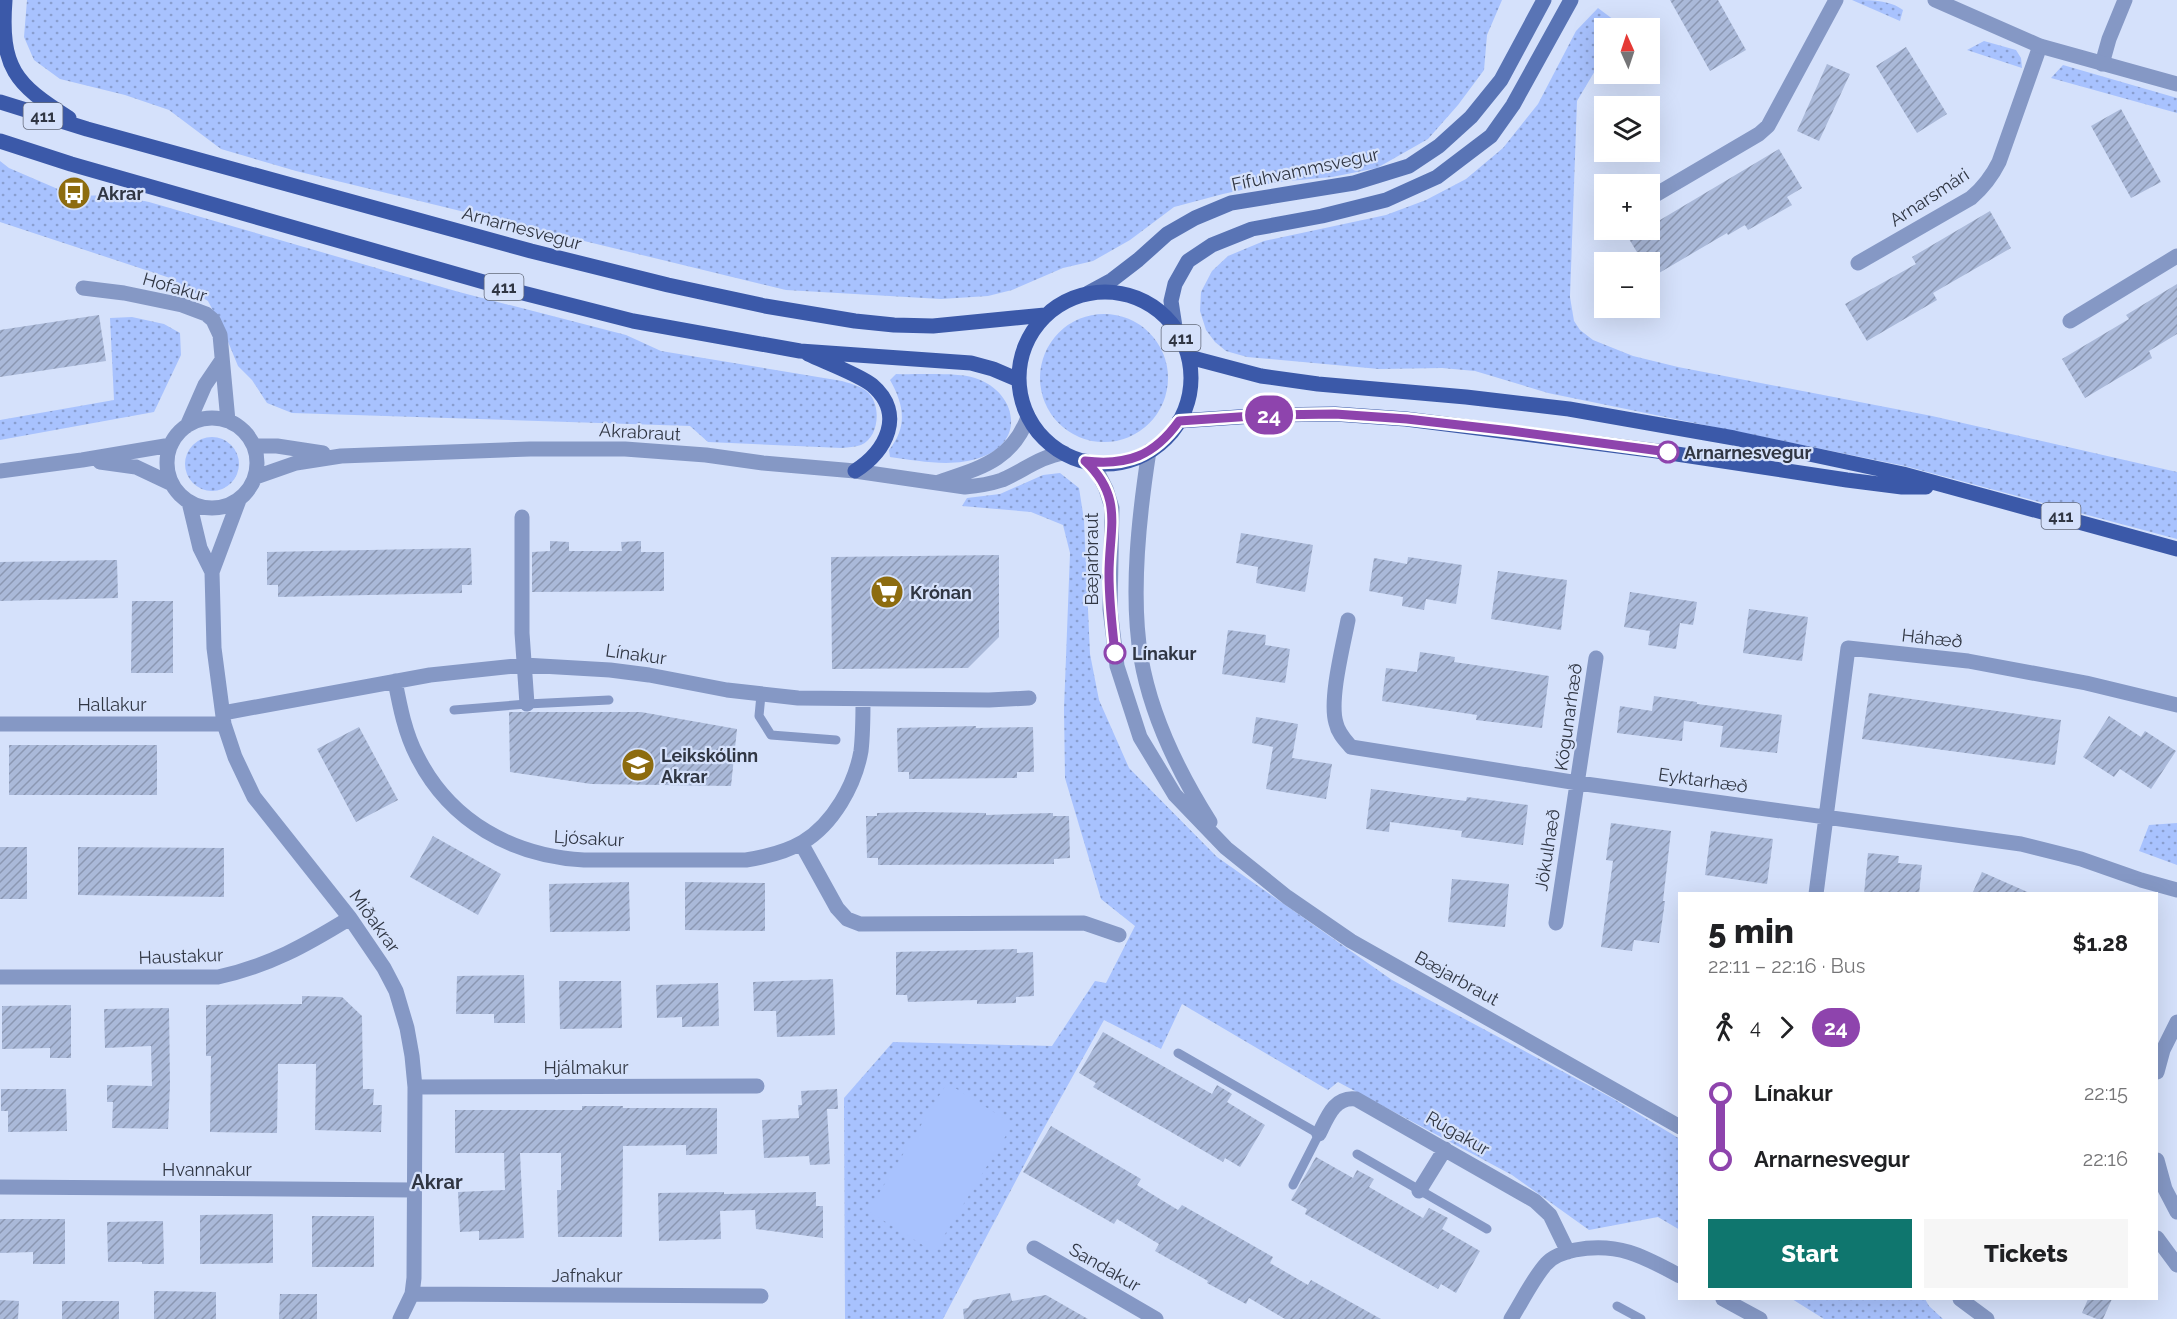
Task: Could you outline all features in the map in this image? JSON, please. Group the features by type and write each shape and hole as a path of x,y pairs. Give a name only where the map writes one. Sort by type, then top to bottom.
{"main road":[{"path":"6,0 1,23 2,42 8,65 16,78 32,94 87,129"},
{"name":"Fífuhvammsvegur","path":"1088,293 1112,280 1167,234 1204,214 1231,203 1354,183 1409,166 1440,146 1471,117 1501,80 1544,0"},
{"path":"1175,327 1171,301 1175,284 1188,261 1212,245 1252,229 1322,216 1386,200 1437,177 1491,136 1513,105 1571,0"},
{"name":"Arnarnesvegur","path":"0,102 87,129 531,251 765,306 894,325 933,326 1045,315"},
{"name":"411","path":"0,141 71,164 515,291 633,321 800,351 971,363 1019,380"},
{"name":"Arnarnesvegur","path":"1113,292 1137,297 1158,310 1175,327 1189,357 1190,390 1179,421 1161,443 1149,452 1129,460 1107,464 1085,461 1064,453 1043,438 1028,417 1019,380 1021,357 1030,334 1045,315 1065,301 1088,293 1113,292"},
{"path":"800,351 872,385 886,405 890,419 883,443 868,462 855,471"},
{"name":"411","path":"1189,357 1261,376 1318,384 1569,409 1734,438 1903,474 2177,549"},
{"name":"411","path":"1179,421 1268,415 1335,414 1407,419 1635,447 1902,487 1944,487"}],"street":[{"path":"1660,192 1759,134 1768,126 1836,0"},
{"path":"1935,0 2040,46 2177,84"},
{"path":"2102,64 2124,0"},
{"name":"Arnarsmári","path":"1858,263 1961,204 1982,188 1992,176 1999,162 2040,46"},
{"path":"2070,321 2177,256"},
{"name":"Hofakur","path":"83,288 135,295 182,305 206,314 218,327 220,335 228,421"},
{"path":"187,426 205,385 222,360"},
{"name":"Akrabraut","path":"936,483 977,469 1000,458 1015,444 1024,430 1028,417"},
{"path":"214,418 228,421 239,426 255,447 258,461 256,477 250,490 228,507 201,508 179,494 172,484 167,458 171,445 177,434 200,420 214,418"},
{"path":"0,471 171,445"},
{"name":"Akrabraut","path":"255,447 278,446 340,456"},
{"name":"Akrabraut","path":"256,477 296,463 340,456 530,449 625,449 855,471 965,487 1002,480 1051,455 1064,453"},
{"name":"Bæjarbraut","path":"1149,452 1138,552 1137,601 1141,658 1147,683 1171,748 1190,790 1226,848"},
{"path":"82,460 136,467 172,484"},
{"name":"Bæjarbraut","path":"1085,461 1098,473 1112,508 1110,609 1116,660 1140,737 1175,795 1226,848 1287,897 1351,941 1678,1126"},
{"name":"Miðakrar","path":"239,500 212,572 214,648 224,719 235,757 254,797 350,918 384,968 396,991 407,1028 415,1087 412,1294 400,1319"},
{"name":"Miðakrar","path":"189,502 200,548 212,572"},
{"path":"522,517 526,704"},
{"name":"Eyktarhæð","path":"1348,620 1334,706 1336,724 1342,737 1351,747 1578,783 2021,844 2081,859 2177,890"},
{"name":"Háhæð","path":"1827,817 1848,648 1968,661 2086,683 2177,705"},
{"name":"Kögunarhæð","path":"1578,783 1596,658"},
{"name":"Línakur","path":"224,719 395,681 524,665 610,670 761,695 863,700 1029,698"},
{"name":"Ljósakur","path":"395,681 412,745 427,775 462,816 480,829 519,849 562,859 730,861 763,858 801,843 813,835 831,815 850,785 861,752 863,700"},
{"name":"Hallakur","path":"0,724 224,719"},
{"name":"Jökulhæð","path":"1556,923 1578,783"},
{"path":"1816,892 1827,817"},
{"path":"801,843 837,908 847,920 860,924 1084,923 1119,935"},
{"name":"Haustakur","path":"0,977 218,977 243,972 288,954 350,918"},
{"path":"2158,1064 2160,1048 2177,1022"},
{"name":"Hjálmakur","path":"415,1087 757,1086"},
{"name":"Rúgakur","path":"1319,1134 1337,1102 1350,1098 1362,1102 1535,1201 1550,1215 1568,1252"},
{"path":"1419,1191 1445,1149"},
{"path":"2158,1164 2165,1189 2177,1212"},
{"name":"Hvannakur","path":"0,1187 414,1190"},
{"path":"2158,1239 2177,1265"},
{"path":"1511,1319 1546,1263 1568,1252 1604,1247 1618,1248 1635,1253 1678,1275"},
{"name":"Sandakur","path":"1034,1248 1156,1319"},
{"name":"Jafnakur","path":"412,1294 761,1296"},
{"path":"1725,1300 1760,1319"},
{"path":"1961,1300 1987,1319"}],"lane":[{"path":"761,695 759,716 771,735 836,740"},
{"path":"454,710 609,700"},
{"path":"1178,1053 1319,1134"},
{"name":"Rúgakur","path":"1293,1185 1319,1134"},
{"path":"1357,1154 1487,1230"},
{"path":"1617,1306 1641,1319"}],"shaded area":[{"path":"27,0 1502,0 1487,35 1484,70 1458,105 1428,139 1377,168 1332,177 1278,182 1174,207 1130,240 1093,261 1063,268 1012,290 988,296 941,299 786,290 296,171 221,149 169,110 125,95 60,79 34,60 24,37"},
{"path":"1852,0 1892,4 1903,10 1900,21"},
{"path":"1598,8 1611,18 1594,18 1594,72 1577,101 1570,297 1574,321 1580,330 1593,340 1633,356 1678,367 1932,416 2177,472 2177,539 1905,466 1548,393 1475,371 1442,368 1379,369 1247,357 1226,351 1215,342 1206,330 1200,311 1201,292 1212,271 1228,256 1264,241 1386,215 1426,200 1466,179 1503,148 1538,104 1576,31"},
{"path":"1984,41 2016,50 2021,58 2022,68 1967,50"},
{"path":"2063,65 2177,98 2177,113 2051,78"},
{"path":"0,161 9,168 74,196 114,195 149,202 459,292 626,335 661,351 850,383 865,390 871,396 877,416 874,430 867,441 861,445 842,448 708,442 690,426 292,413 267,403 252,380 238,366 208,301 170,278 0,222"},
{"path":"1104,314 1128,319 1149,333 1163,354 1168,378 1163,402 1149,423 1128,437 1104,442 1080,437 1059,423 1045,402 1040,378 1045,354 1059,333 1080,319"},
{"path":"132,317 164,324 180,333 181,355 154,412 0,440 0,420 114,400 110,318"},
{"path":"896,374 957,375 975,378 989,384 1007,404 1011,416 1006,440 996,450 982,457 960,462 936,463 890,457 889,450 899,432 902,415 890,380"},
{"path":"212,437 222,439 231,445 237,454 239,464 237,474 231,483 222,489 212,491 202,489 193,483 187,474 185,464 187,454 193,445 202,439"},
{"path":"1060,473 1079,488 1084,520 1090,654 1099,700 1129,768 1217,857 1392,980 1612,1098 1678,1138 1678,1229 1658,1217 1589,1230 1512,1175 1338,1082 1328,1090 1182,1004 1161,1049 1104,1020 943,1319 845,1319 844,1098 893,1042 1052,1046 1095,981 1106,983 1135,926 1101,899 1065,778 1064,709 1070,553 1063,525 1031,512 962,506 967,498 1000,494 1043,475"},
{"path":"2177,823 2177,865 2139,851 2149,825"},
{"path":"947,1083 1013,1124 934,1252 868,1211"},
{"path":"1794,1300 1926,1300 1943,1319 1824,1319"}],"building":[{"path":"1670,0 1718,0 1746,50 1710,71"},
{"path":"1906,47 1947,114 1917,133 1876,66"},
{"path":"1827,64 1850,74 1819,141 1797,131"},
{"path":"2121,109 2161,182 2131,198 2091,126"},
{"path":"1779,149 1802,188 1787,197 1792,205 1748,230 1745,225 1728,235 1727,233 1660,272 1660,252 1637,252 1630,240 1660,240 1660,220"},
{"path":"1990,211 2011,248 1933,293 1937,300 1867,341 1845,304 1916,264 1912,257"},
{"path":"2177,284 2177,334 2149,351 2152,358 2085,398 2062,359 2129,319 2126,315"},
{"path":"99,315 106,361 0,377 0,330"},
{"path":"1241,533 1313,545 1305,592 1256,583 1258,567 1236,563"},
{"path":"550,541 569,542 569,551 622,551 621,542 641,541 641,552 664,552 664,591 532,592 532,552 550,551"},
{"path":"471,548 472,585 462,585 462,593 278,597 278,585 267,585 267,552"},
{"path":"999,555 999,637 968,668 832,669 831,557"},
{"path":"1408,557 1462,565 1456,604 1426,599 1424,610 1402,606 1403,597 1369,591 1374,558 1407,564"},
{"path":"117,560 118,598 0,601 0,562"},
{"path":"1498,571 1567,580 1561,630 1491,619"},
{"path":"1630,592 1697,602 1693,625 1680,623 1676,649 1648,645 1650,631 1624,627"},
{"path":"132,601 173,601 173,673 131,673"},
{"path":"1749,609 1808,617 1802,661 1743,653"},
{"path":"1228,630 1266,635 1265,645 1290,649 1285,683 1222,674"},
{"path":"1420,652 1455,657 1454,662 1549,676 1542,728 1476,720 1477,715 1382,701 1386,668 1417,672"},
{"path":"1869,693 2061,720 2055,765 1862,739"},
{"path":"1654,696 1782,715 1777,753 1720,747 1723,726 1684,721 1682,741 1617,733 1620,706 1652,711"},
{"path":"509,712 641,712 737,729 731,786 591,784 510,772"},
{"path":"2109,716 2141,737 2145,731 2176,751 2151,789 2120,769 2114,777 2083,757"},
{"path":"1256,717 1298,724 1292,758 1332,764 1326,799 1266,789 1273,747 1252,743"},
{"path":"976,726 976,728 1033,727 1034,772 1017,772 1017,778 909,779 909,772 898,772 897,728"},
{"path":"359,727 398,800 356,822 317,749"},
{"path":"9,745 157,745 157,795 9,795"},
{"path":"1371,789 1466,801 1467,797 1528,805 1523,845 1461,837 1462,831 1390,822 1389,832 1366,829"},
{"path":"877,813 986,813 986,815 1053,813 1053,816 1069,816 1070,858 1054,859 1054,864 878,865 878,858 867,858 866,816 877,816"},
{"path":"1611,823 1671,831 1659,943 1634,940 1632,951 1601,947 1613,861 1606,860"},
{"path":"1711,831 1773,839 1767,884 1705,875"},
{"path":"433,836 501,874 478,915 410,877"},
{"path":"0,847 27,847 27,899 0,899"},
{"path":"78,847 224,848 224,897 78,895"},
{"path":"1868,853 1899,856 1898,863 1922,865 1919,892 1864,892"},
{"path":"1982,872 2027,892 1973,892"},
{"path":"1452,879 1509,884 1505,927 1448,922"},
{"path":"629,882 630,931 550,932 549,884"},
{"path":"685,882 765,883 765,931 685,930"},
{"path":"1017,949 1017,953 1033,952 1034,996 1016,997 1016,1003 977,1004 977,1000 908,1002 907,995 896,995 896,952"},
{"path":"524,975 525,1023 494,1023 494,1014 456,1014 457,976"},
{"path":"833,979 835,1035 777,1037 776,1011 754,1011 753,982"},
{"path":"559,981 621,981 622,1028 560,1029"},
{"path":"718,983 719,1026 682,1027 682,1017 657,1018 656,985"},
{"path":"302,996 342,997 362,1016 363,1089 374,1089 373,1105 382,1105 381,1132 315,1130 316,1064 278,1064 277,1133 210,1132 211,1056 206,1056 206,1005 302,1004"},
{"path":"71,1005 71,1058 50,1058 50,1048 2,1049 2,1006"},
{"path":"169,1008 168,1129 112,1128 113,1102 107,1102 107,1085 152,1086 151,1046 105,1048 104,1009"},
{"path":"1103,1032 1212,1094 1217,1085 1232,1094 1227,1102 1265,1125 1240,1167 1225,1158 1223,1162 1093,1087 1096,1083 1079,1073"},
{"path":"1,1089 66,1089 67,1131 8,1132 8,1111 1,1111"},
{"path":"837,1089 838,1109 827,1109 830,1164 810,1165 809,1156 764,1158 762,1120 799,1118 798,1105 802,1105 801,1091"},
{"path":"582,1106 717,1108 717,1154 686,1155 686,1145 623,1146 622,1237 558,1237 557,1190 561,1190 561,1153 520,1153 524,1238 479,1240 479,1231 460,1232 458,1192 505,1190 504,1153 455,1153 455,1110 582,1110"},
{"path":"1051,1126 1141,1179 1137,1185 1178,1210 1182,1205 1273,1257 1270,1263 1308,1285 1311,1280 1381,1319 1285,1319 1249,1298 1246,1304 1207,1283 1208,1281 1155,1251 1159,1244 1117,1219 1114,1224 1023,1172"},
{"path":"1316,1157 1353,1178 1357,1170 1374,1179 1369,1187 1423,1218 1429,1208 1448,1218 1442,1229 1480,1251 1456,1293 1441,1284 1438,1289 1305,1214 1307,1209 1291,1200"},
{"path":"724,1192 724,1194 816,1192 816,1206 823,1206 823,1238 756,1229 755,1210 720,1211 721,1239 659,1241 658,1193"},
{"path":"273,1214 273,1263 200,1264 200,1215"},
{"path":"312,1216 374,1216 374,1267 312,1267"},
{"path":"0,1219 65,1219 65,1264 33,1264 33,1252 0,1253"},
{"path":"163,1221 164,1264 108,1262 107,1222"},
{"path":"154,1291 216,1292 216,1319 154,1319"},
{"path":"1010,1293 1012,1301 1046,1295 1088,1319 964,1319 963,1309 968,1308 973,1300"},
{"path":"280,1294 317,1294 317,1319 279,1319"},
{"path":"0,1300 19,1301 18,1319 0,1319"},
{"path":"2088,1300 2112,1300 2103,1319 2082,1313"},
{"path":"62,1301 119,1301 119,1319 62,1319"}],"bus line":[{"name":"24","path":"1115,653 1110,609 1109,570 1112,508 1098,473 1085,461 1107,464 1129,460 1149,452 1161,443 1179,421 1268,415 1335,414 1407,419 1668,452"}],"place":[{"name":"Akrar","path":"74,193"},
{"name":"Arnarnesvegur","path":"1668,452"},
{"name":"Krónan","path":"887,592"},
{"name":"Línakur","path":"1115,653"},
{"name":"Leikskólinn Akrar","path":"638,765"}],"district":[{"name":"Akrar","path":"437,1182"}]}
